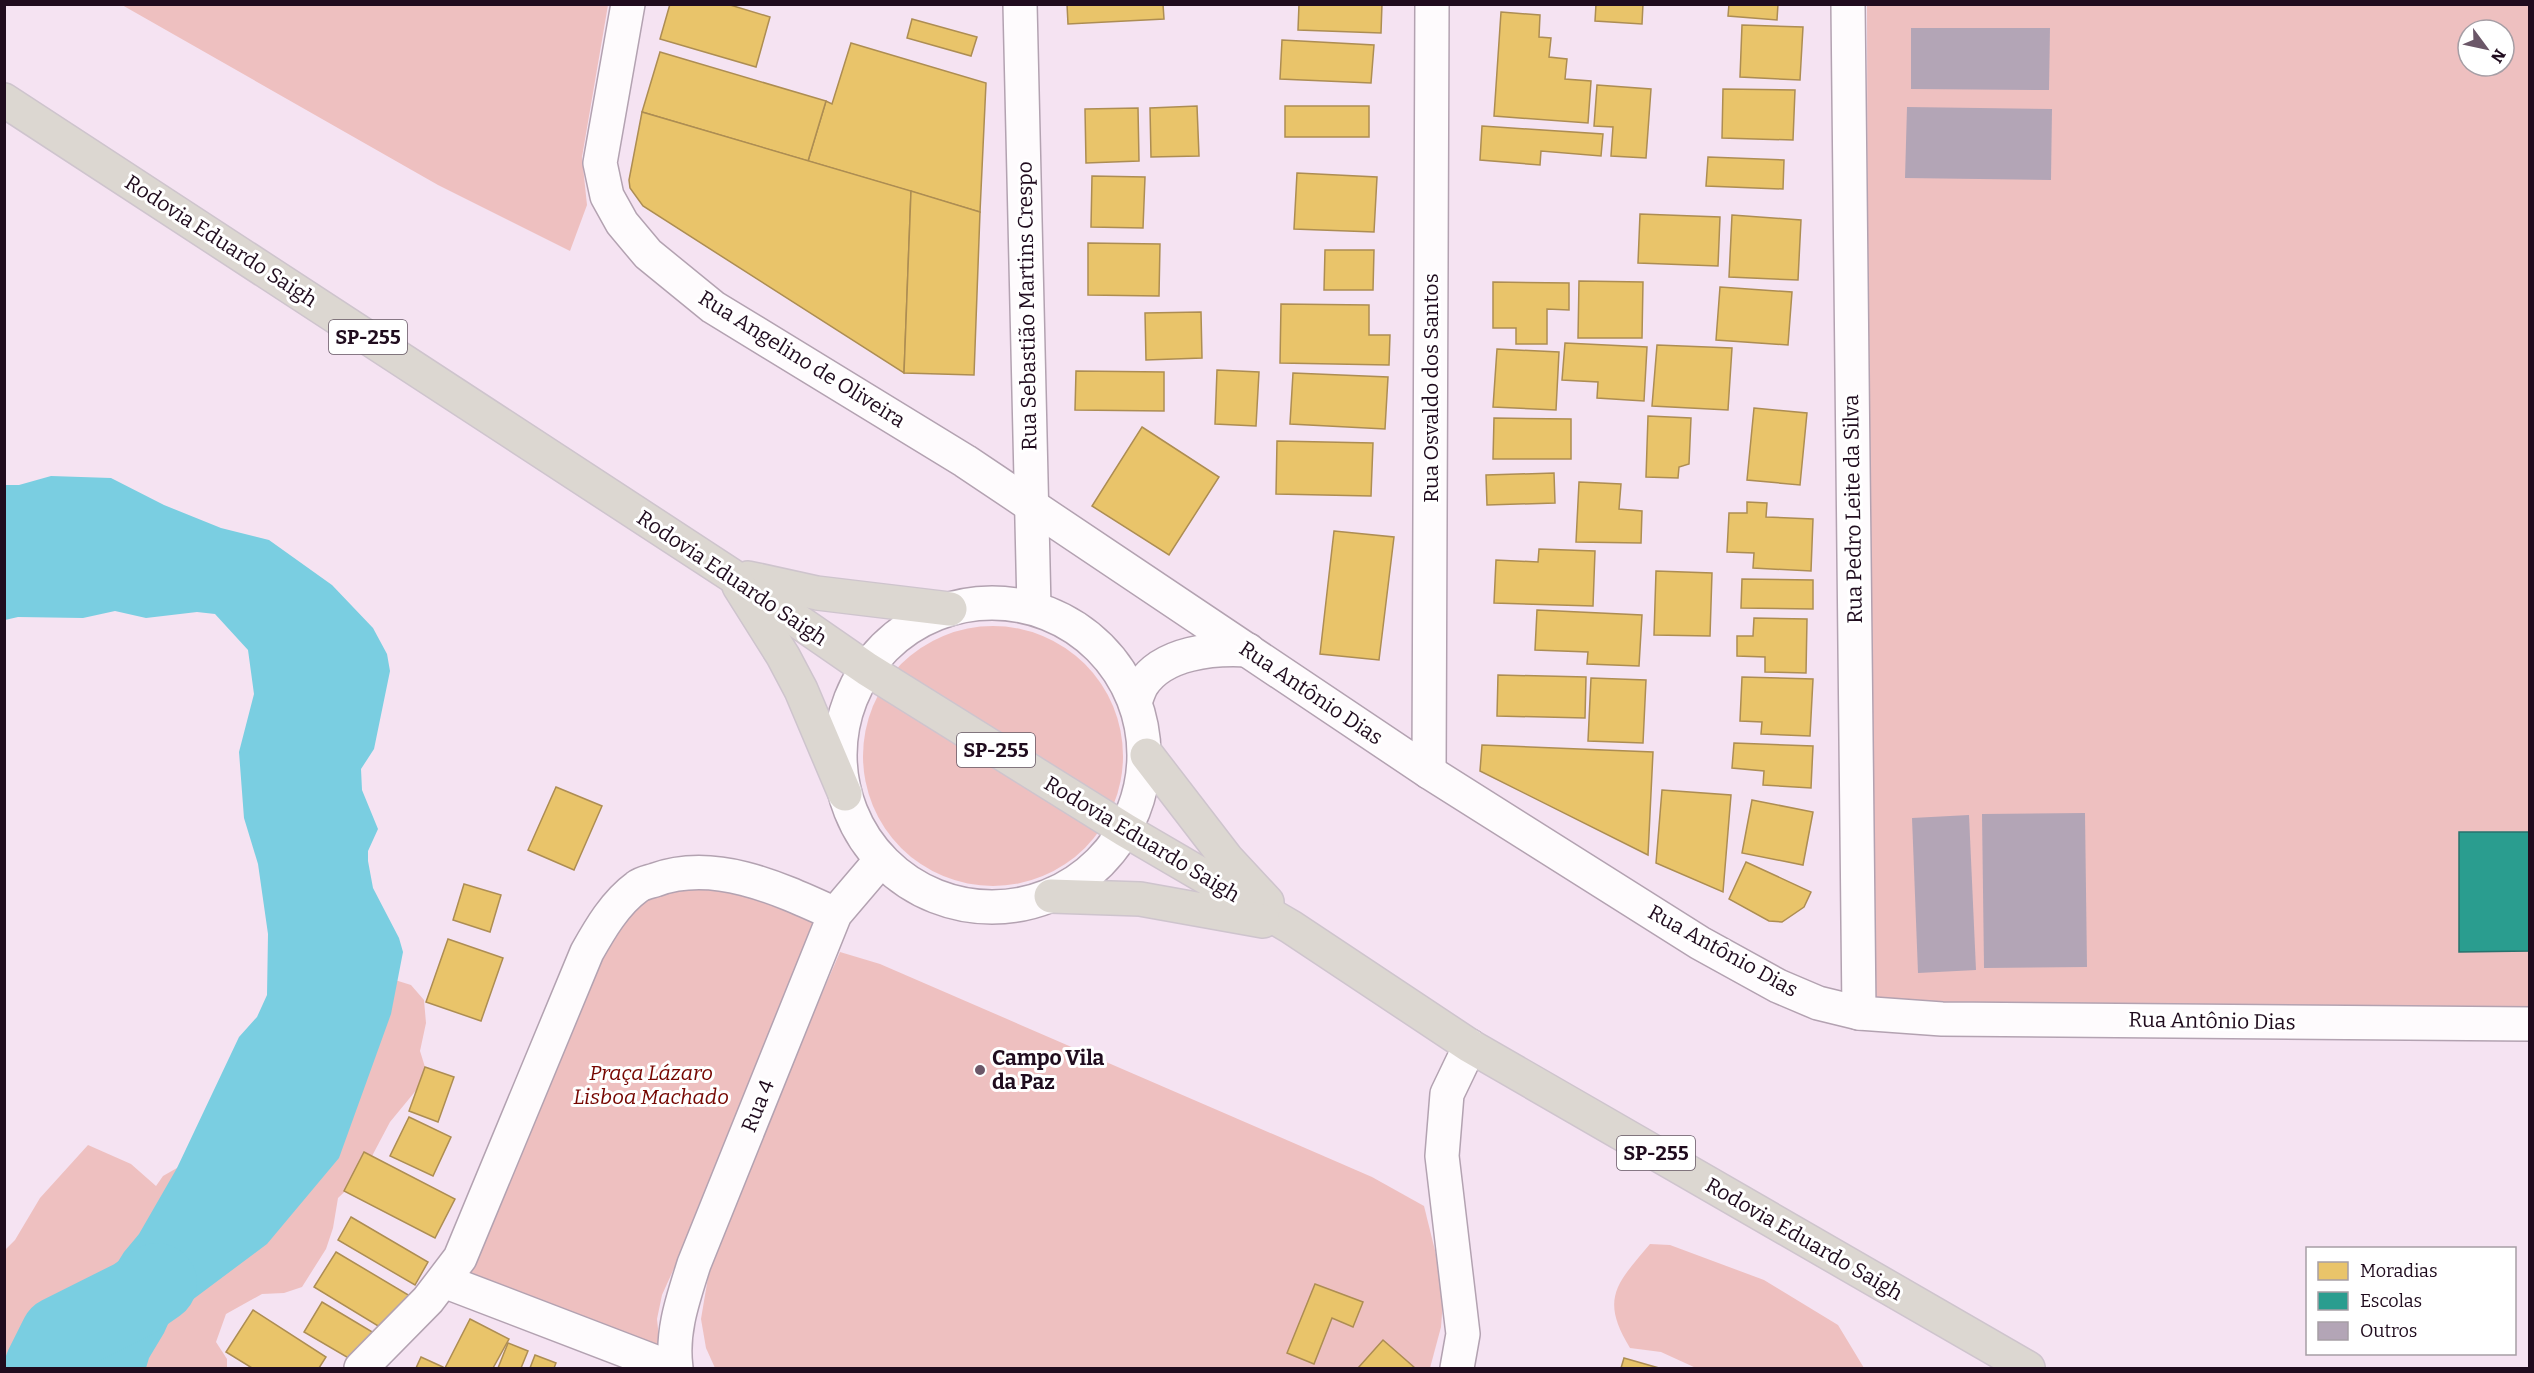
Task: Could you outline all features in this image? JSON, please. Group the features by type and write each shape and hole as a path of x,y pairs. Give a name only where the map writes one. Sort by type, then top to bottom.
{"highway":[{"name":"Rodovia Eduardo Saigh","path":"4,100 731,575 867,669 1125,830 1291,927 1470,1046 2028,1368"},
{"path":"731,575 817,593 950,609"},
{"path":"731,575 783,656 801,690 845,794"},
{"path":"1147,755 1227,859 1291,927"},
{"path":"1051,896 1140,899 1291,927"}],"street":[{"name":"Rua Angelino de Oliveira","path":"628,4 600,163 608,196 622,223 648,254 712,307 811,369 897,418 1032,507"},
{"name":"Rua Sebastião Martins Crespo","path":"1020,4 1034,608"},
{"name":"Rua Osvaldo dos Santos","path":"1430,772 1432,4"},
{"name":"Rua Pedro Leite da Silva","path":"1848,4 1859,1013"},
{"name":"Rua Antônio Dias","path":"1032,507 1430,772 1700,943 1788,990 1818,1003 1859,1013 1942,1019 2529,1024"},
{"path":"992,602 1034,608 1065,620 1093,640 1116,665 1135,702 1147,755 1141,789 1125,830 1106,857 1090,873 1071,886 1029,904 983,908 960,904 917,889 881,860 865,840 853,818 845,794 840,747 843,723 850,700 867,669 890,643 908,628 950,609 992,602"},
{"path":"1135,702 1142,685 1155,672 1172,661 1218,649 1248,650"},
{"name":"Rua 4","path":"676,1368 674,1348 678,1315 694,1264 835,914 881,860"},
{"path":"361,1368 397,1334 444,1281 470,1239 587,952 604,922 638,886 671,874 709,872 748,879 835,914"},
{"path":"1457,1368 1463,1334 1442,1156 1447,1094 1470,1046"},
{"path":"444,1281 671,1368"}],"green space":[{"path":"122,5 608,5 582,157 587,205 570,251 438,185"},
{"path":"1867,5 2529,5 2529,1011 1971,1008 1875,1000 1869,990"},
{"path":"993,626 1018,628 1043,636 1065,648 1085,664 1101,684 1113,706 1121,731 1123,756 1121,781 1113,806 1101,828 1085,848 1065,864 1043,876 1018,884 993,886 968,884 943,876 921,864 901,848 885,828 873,806 865,781 863,756 865,731 873,706 885,684 901,664 921,648 943,636 968,628"},
{"name":"Praça Lázaro Lisboa Machado","path":"710,885 740,893 820,924 740,1122 662,1295 657,1319 660,1348 465,1272 610,932 645,898 672,888"},
{"name":"Campo Vila da Paz","path":"840,952 880,964 1372,1177 1424,1206 1444,1287 1441,1327 1430,1368 715,1368 706,1348 701,1319 714,1242"},
{"path":"379,975 411,985 424,1000 426,1023 420,1051 425,1067 418,1088 390,1122 362,1175 338,1198 333,1228 326,1249 302,1287 284,1293 262,1294 226,1314 216,1342 227,1359 227,1368 5,1368 5,1250 15,1240 40,1198 88,1145 131,1164 156,1186 163,1176 177,1168"},
{"path":"1650,1244 1670,1245 1764,1280 1838,1325 1864,1368 1696,1368 1661,1352 1630,1348 1616,1317 1614,1304 1616,1293 1628,1270"}],"water":[{"path":"51,476 111,478 164,505 221,528 269,540 332,585 373,628 387,654 390,671 374,749 361,769 362,790 378,829 368,851 373,888 399,938 403,952 391,1014 339,1158 267,1244 172,1315 146,1368 44,1368 60,1336 82,1305 106,1281 124,1252 139,1234 177,1168 239,1037 257,1017 267,995 268,934 258,864 244,818 239,752 254,694 248,650 215,614 197,612 146,618 115,611 83,618 18,617 5,620 5,485 19,485"}],"building: Moradias":[{"path":"670,4 727,4 770,17 756,67 660,39"},
{"path":"1067,4 1163,4 1164,19 1068,24"},
{"path":"1299,4 1382,4 1381,33 1298,30"},
{"path":"1596,4 1643,4 1642,24 1595,21"},
{"path":"1729,4 1778,4 1777,20 1728,16"},
{"path":"1501,12 1540,15 1539,37 1551,38 1549,57 1567,59 1565,79 1591,81 1588,123 1494,116"},
{"path":"912,19 977,37 971,56 907,38"},
{"path":"1742,25 1803,27 1800,80 1740,77"},
{"path":"1282,40 1374,45 1371,83 1280,79"},
{"path":"851,43 986,83 980,212 808,161 826,101 832,104"},
{"path":"660,52 826,101 808,161 642,112"},
{"path":"1597,85 1651,89 1646,158 1611,156 1613,127 1594,126"},
{"path":"1723,89 1795,90 1793,140 1722,138"},
{"path":"1197,106 1199,156 1151,157 1150,108"},
{"path":"1285,106 1369,106 1369,137 1285,137"},
{"path":"1138,108 1139,161 1086,163 1085,109"},
{"path":"642,112 911,191 904,373 643,206 630,188 629,180"},
{"path":"1482,126 1603,134 1601,156 1541,151 1540,165 1480,160"},
{"path":"1708,157 1784,160 1783,189 1706,186"},
{"path":"1297,173 1377,177 1374,232 1294,229"},
{"path":"1092,176 1145,177 1143,228 1091,227"},
{"path":"911,191 980,212 974,375 904,373"},
{"path":"1640,214 1720,217 1718,266 1638,263"},
{"path":"1732,215 1801,220 1798,280 1729,277"},
{"path":"1088,243 1160,244 1159,296 1088,295"},
{"path":"1325,250 1374,250 1373,290 1324,290"},
{"path":"1579,281 1643,282 1642,338 1578,338"},
{"path":"1493,282 1569,283 1569,310 1547,309 1547,344 1516,344 1516,328 1493,328"},
{"path":"1720,287 1792,292 1788,345 1716,340"},
{"path":"1281,304 1369,305 1369,335 1390,335 1389,365 1280,363"},
{"path":"1201,312 1202,358 1146,360 1145,313"},
{"path":"1565,343 1647,347 1644,401 1597,398 1598,382 1562,380"},
{"path":"1657,345 1732,348 1728,410 1652,406"},
{"path":"1497,349 1559,352 1556,410 1493,407"},
{"path":"1217,370 1259,372 1256,426 1215,424"},
{"path":"1076,371 1164,372 1164,411 1075,410"},
{"path":"1293,373 1388,377 1385,429 1290,424"},
{"path":"1754,408 1807,413 1800,485 1747,480"},
{"path":"1648,416 1691,418 1689,464 1679,467 1678,478 1646,477"},
{"path":"1494,418 1571,419 1571,459 1493,459"},
{"path":"1142,427 1219,477 1169,555 1092,506"},
{"path":"1277,441 1373,443 1371,496 1276,494"},
{"path":"1554,473 1555,503 1487,505 1486,475"},
{"path":"1579,482 1621,484 1619,509 1642,511 1641,543 1576,542"},
{"path":"1747,502 1767,503 1766,517 1813,519 1811,571 1753,568 1754,553 1727,552 1729,513 1747,513"},
{"path":"1334,531 1394,537 1379,660 1320,654"},
{"path":"1539,549 1595,551 1593,606 1494,603 1496,560 1538,562"},
{"path":"1656,571 1712,573 1710,636 1654,635"},
{"path":"1742,579 1813,580 1813,609 1741,608"},
{"path":"1537,610 1642,615 1639,666 1587,664 1588,652 1535,650"},
{"path":"1754,618 1807,619 1806,673 1765,672 1765,657 1737,656 1737,636 1753,636"},
{"path":"1498,675 1586,677 1585,718 1497,716"},
{"path":"1742,677 1813,679 1810,736 1761,734 1762,722 1740,721"},
{"path":"1591,678 1646,680 1643,743 1588,741"},
{"path":"1734,743 1813,746 1811,788 1763,785 1764,771 1732,768"},
{"path":"1482,745 1653,752 1648,855 1480,771"},
{"path":"556,787 602,806 574,870 528,850"},
{"path":"1662,790 1731,795 1723,892 1656,863"},
{"path":"1752,800 1813,812 1803,865 1742,853"},
{"path":"1746,862 1811,892 1804,907 1782,922 1769,921 1729,899"},
{"path":"464,884 501,895 490,932 453,920"},
{"path":"448,939 503,958 481,1021 426,1002"},
{"path":"425,1067 454,1077 438,1122 409,1111"},
{"path":"409,1117 451,1137 433,1176 390,1156"},
{"path":"364,1152 455,1199 435,1238 344,1191"},
{"path":"351,1217 428,1262 415,1285 338,1240"},
{"path":"336,1252 410,1296 388,1332 314,1287"},
{"path":"1315,1284 1363,1302 1353,1327 1332,1318 1314,1364 1287,1353"},
{"path":"322,1302 374,1333 357,1363 304,1332"},
{"path":"253,1310 326,1357 319,1368 252,1368 226,1352"},
{"path":"470,1319 509,1339 493,1368 445,1368"},
{"path":"1383,1340 1415,1368 1358,1368"},
{"path":"508,1343 528,1351 521,1368 498,1368"},
{"path":"535,1355 556,1363 554,1368 530,1368"},
{"path":"421,1357 443,1367 443,1368 416,1368"},
{"path":"1624,1358 1659,1368 1621,1368"}],"building: Escolas":[{"path":"2459,832 2530,832 2530,951 2459,952"}],"building: Outros":[{"path":"1911,28 2050,28 2049,90 1911,89"},
{"path":"1907,107 2052,109 2051,180 1905,178"},
{"path":"2085,813 2087,967 1984,968 1982,814"},
{"path":"1969,815 1976,970 1918,973 1912,818"}],"waterway":[{"path":"44,1368 60,1336 134,1299 157,1283"}],"place":[{"name":"Campo Vila da Paz","path":"980,1070"}]}
